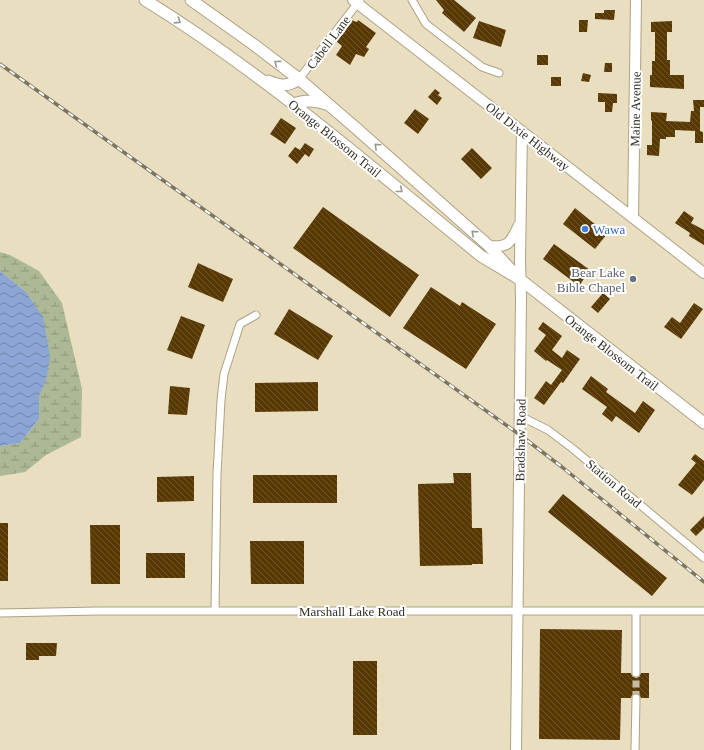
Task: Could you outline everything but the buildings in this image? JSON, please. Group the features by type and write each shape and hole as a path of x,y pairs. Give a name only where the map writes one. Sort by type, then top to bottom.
{"main road":[{"name":"Orange Blossom Trail","path":"145,0 198,34 260,78 481,256 521,280 704,423"},
{"name":"Orange Blossom Trail","path":"191,0 253,44 331,106 488,246 521,280"},
{"path":"260,78 277,85 286,86 299,80"},
{"path":"293,104 314,100 331,106"}],"street":[{"path":"412,0 426,24 482,67 499,73"},
{"name":"Maine Avenue","path":"633,218 636,0"},
{"name":"Cabell Lane","path":"299,80 357,1"},
{"name":"Old Dixie Highway","path":"357,1 704,273"},
{"name":"Bradshaw Road","path":"516,750 522,131"},
{"path":"488,246 498,247 506,245 510,242 520,222"},
{"path":"215,611 217,474 224,374 240,324 256,315"},
{"name":"Station Road","path":"520,416 548,430 572,448 704,558"},
{"path":"636,611 636,673"},
{"name":"Marshall Lake Road","path":"0,612 704,611"},
{"path":"635,750 636,698"}],"green space":[{"path":"0,252 10,255 39,271 62,303 82,389 81,437 46,455 25,472 0,476 0,446 20,443 39,419 39,396 25,291 0,271"}],"water":[{"path":"0,271 25,291 43,317 50,357 46,380 39,396 39,419 20,443 0,446"}],"tunnel":[{"path":"636,673 636,698"}],"railway":[{"path":"0,64 520,435 562,467 704,582"}],"place":[{"name":"Wawa","path":"585,229"},
{"name":"Bear Lake Bible Chapel","path":"633,279"}]}
